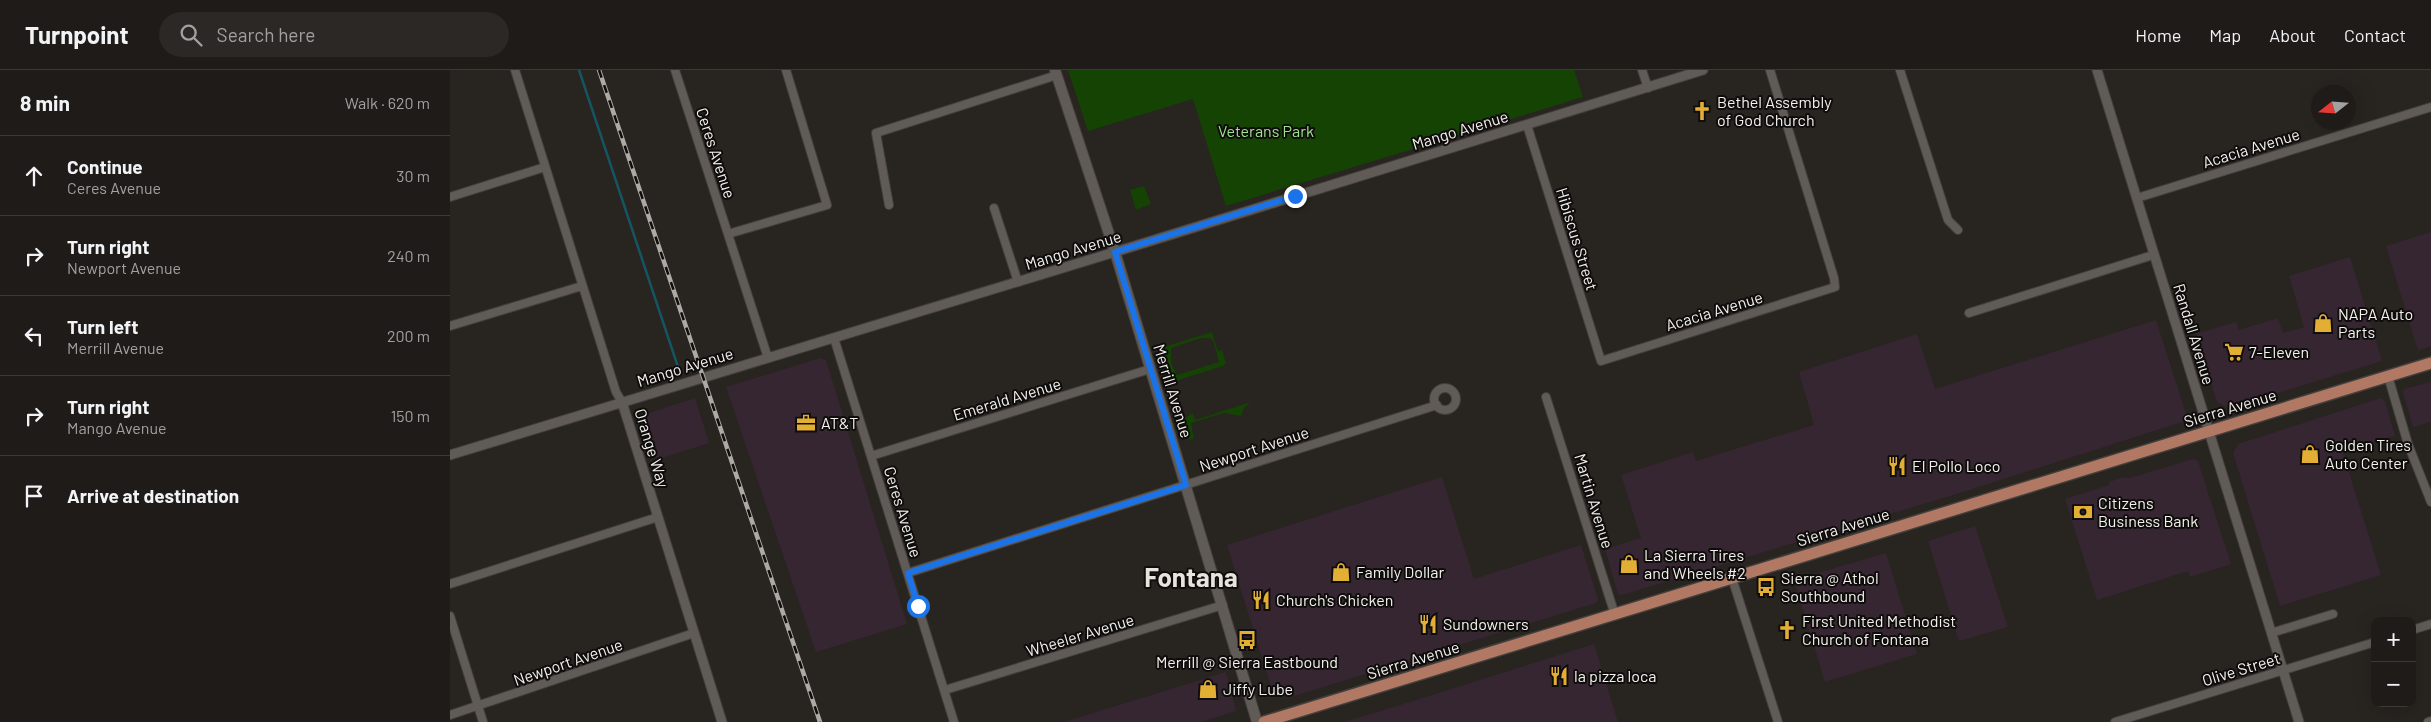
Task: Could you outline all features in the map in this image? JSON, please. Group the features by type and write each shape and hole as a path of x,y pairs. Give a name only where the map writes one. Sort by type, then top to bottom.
{"main road":[{"name":"Merrill Avenue","path":"1056,73 1115,252 1257,722"},
{"name":"Sierra Avenue","path":"1264,722 2431,363"}],"street":[{"name":"Orange Way","path":"515,70 616,392 622,402 722,722"},
{"name":"Ceres Avenue","path":"674,70 768,358"},
{"path":"728,234 827,205 786,70"},
{"path":"1642,70 1648,88"},
{"name":"Mango Avenue","path":"450,455 1703,70"},
{"name":"Acacia Avenue","path":"1601,361 1835,287 1834,278 1770,70"},
{"path":"1900,70 1948,220 1958,230"},
{"name":"Randall Avenue","path":"2097,70 2299,722"},
{"path":"890,205 876,133 1056,73"},
{"name":"Acacia Avenue","path":"2137,198 2431,107"},
{"name":"Hibiscus Street","path":"1527,125 1601,361"},
{"path":"450,197 545,168"},
{"path":"994,208 1018,282"},
{"path":"1969,313 2154,255"},
{"path":"450,326 582,286"},
{"name":"Ceres Avenue","path":"834,338 954,722"},
{"name":"Emerald Avenue","path":"871,456 1150,369"},
{"path":"2388,376 2408,444 2431,502"},
{"name":"Martin Avenue","path":"1546,397 1615,615"},
{"name":"Newport Avenue","path":"908,573 1437,405"},
{"path":"450,584 658,517"},
{"path":"1732,578 1778,722"},
{"name":"Wheeler Avenue","path":"944,690 1223,605"},
{"path":"2271,633 2332,614"},
{"path":"450,616 483,722"},
{"path":"2416,629 2431,624"},
{"name":"Newport Avenue","path":"450,715 694,633"},
{"name":"Olive Street","path":"2115,722 2371,643"}],"shaded area":[{"path":"2431,232 2431,346 2418,351 2386,246"},
{"path":"2350,257 2382,361 2228,408 2217,402 2196,334 2236,322 2239,330 2278,318 2283,333 2304,327 2289,276"},
{"path":"2156,320 2187,417 2185,421 1966,491 1622,595 1618,594 1605,549 1641,538 1621,475 1693,452 1696,461 1814,425 1799,372 1917,334 1935,389"},
{"path":"820,358 826,360 907,624 816,652 726,387"},
{"path":"2431,382 2431,422 2413,427 2403,393 2404,389"},
{"path":"695,398 709,443 656,460 643,418 646,414"},
{"path":"2381,398 2385,402 2395,436 2342,450 2381,575 2280,606 2233,453 2238,444"},
{"path":"2193,459 2198,461 2231,564 2190,577 2188,571 2097,600 2065,499 2109,485 2109,482 2121,478 2130,478"},
{"path":"1442,477 1474,579 1581,545 1598,599 1596,603 1294,696 1287,692 1274,696 1227,545"},
{"path":"1975,526 2008,627 1959,641 1928,541"},
{"path":"1886,553 1917,654 1825,682 1794,580"},
{"path":"1594,644 1618,722 1344,722 1410,702"},
{"path":"1226,672 1236,711 1201,722 1064,722"}],"green space":[{"name":"Veterans Park","path":"1068,70 1574,70 1583,97 1226,206 1193,99 1088,131"},
{"path":"1144,186 1151,204 1136,210 1130,190"},
{"path":"1212,332 1218,351 1222,350 1226,363 1223,366 1172,382 1160,348","holes":["1201,338 1213,340 1219,362 1177,375 1171,363 1171,348"]},
{"path":"1251,402 1244,408 1241,416 1224,413 1191,423 1194,438 1190,440 1183,419 1193,413 1195,420"}],"waterway":[{"path":"579,70 679,370"}],"railway":[{"path":"599,70 820,722"}],"place":[{"name":"Bethel Assembly of God Church","path":"1702,111"},
{"name":"NAPA Auto Parts","path":"2323,323"},
{"name":"7-Eleven","path":"2234,352"},
{"name":"AT&T","path":"806,423"},
{"name":"Golden Tires Auto Center","path":"2310,454"},
{"name":"El Pollo Loco","path":"1897,466"},
{"name":"Citizens Business Bank","path":"2083,512"},
{"name":"La Sierra Tires and Wheels #2","path":"1629,564"},
{"name":"Family Dollar","path":"1341,572"},
{"name":"Sierra @ Athol Southbound","path":"1766,587"},
{"name":"Church's Chicken","path":"1261,600"},
{"name":"Sundowners","path":"1428,624"},
{"name":"First United Methodist Church of Fontana","path":"1787,630"},
{"name":"Merrill @ Sierra Eastbound","path":"1247,640"},
{"name":"la pizza loca","path":"1559,676"},
{"name":"Jiffy Lube","path":"1208,689"}],"district":[{"name":"Fontana","path":"1191,578"}],"route":[{"path":"918,606 908,573 1186,485 1115,252 1295,196"}]}
